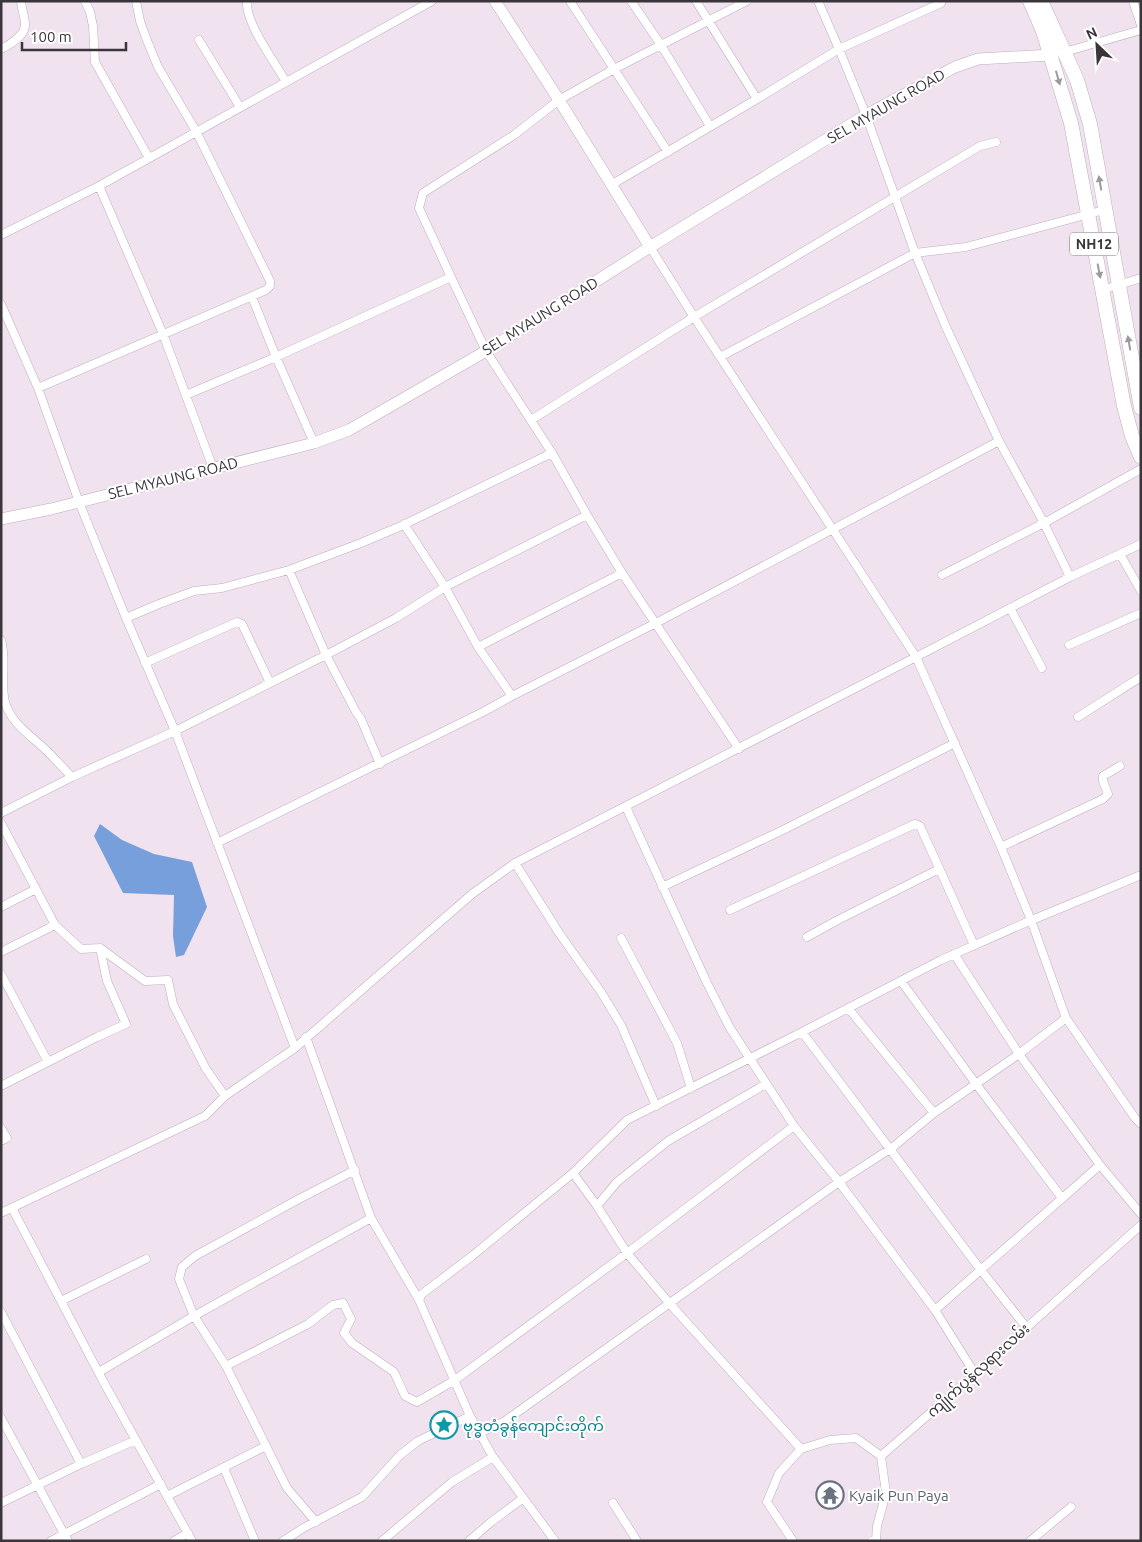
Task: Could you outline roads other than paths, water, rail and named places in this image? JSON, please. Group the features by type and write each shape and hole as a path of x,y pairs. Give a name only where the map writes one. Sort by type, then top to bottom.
{"highway":[{"name":"NH12","path":"1030,1 1043,31 1057,54 1077,80 1090,124 1141,408"},
{"name":"NH12","path":"1040,1 1057,54 1124,406 1132,436 1141,457"},
{"path":"1118,375 1135,375"}],"main road":[{"path":"495,1 560,100 650,247"},
{"name":"SEL MYAUNG ROAD","path":"1,519 52,509 314,443 349,430 486,351 650,247 866,115 955,67 978,59 1057,54"}],"street":[{"path":"1,49 21,34 25,26 21,1"},
{"path":"85,1 93,26 95,62 149,158"},
{"path":"38,388 266,290 270,286 270,281 196,131 158,68 146,38 136,1"},
{"path":"247,1 251,23 286,82"},
{"path":"1,235 99,186 432,1"},
{"path":"570,1 668,152"},
{"path":"631,1 661,45 710,126"},
{"path":"696,1 757,99"},
{"path":"739,749 622,573 552,453 486,351 419,208 423,193 514,135 560,100 614,69 746,1"},
{"path":"818,1 866,115 915,253 946,327 1000,440 1070,577"},
{"path":"611,185 839,49 942,1"},
{"path":"1133,1 1141,25"},
{"path":"1057,54 1141,30"},
{"path":"199,40 240,107"},
{"path":"531,420 694,317 896,196 980,146 996,142"},
{"path":"99,186 163,334 213,468"},
{"path":"720,357 915,253 966,247 1104,210"},
{"path":"650,247 916,658 1001,847 1066,1018 1141,1124"},
{"path":"186,395 276,357 451,277"},
{"path":"1102,290 1141,278"},
{"path":"252,296 276,357 314,443"},
{"path":"1,304 38,388 79,502 126,618 175,730 295,1048"},
{"path":"217,843 380,764 656,623 1000,440"},
{"path":"126,618 194,592 222,588 289,570 361,543 552,453"},
{"path":"942,575 1044,523 1141,469"},
{"path":"1,814 72,777 175,730 326,655 396,618 444,587 587,515"},
{"path":"404,524 444,587 478,647 512,696"},
{"path":"1,1213 205,1116 225,1096 295,1048 472,894 515,863 1070,577 1141,544"},
{"path":"1120,554 1141,591"},
{"path":"289,570 326,655 361,719 380,764"},
{"path":"478,647 622,573"},
{"path":"1010,608 1042,668"},
{"path":"1069,646 1141,612"},
{"path":"145,663 237,622 242,624 270,683"},
{"path":"1,640 4,652 5,701 9,710 24,731 47,750 72,777"},
{"path":"1078,717 1141,677"},
{"path":"662,888 783,830 955,743"},
{"path":"1001,847 1103,799 1108,794 1103,776 1120,766"},
{"path":"626,807 662,888 730,1028 794,1126 839,1182 934,1310 975,1374"},
{"path":"1,823 55,925 80,949 100,948 145,981 168,980 173,1004 206,1069 225,1096"},
{"path":"730,910 915,824 920,826 974,945"},
{"path":"515,863 559,933 601,992 621,1025 656,1106"},
{"path":"807,937 939,869"},
{"path":"419,1300 422,1294 472,1256 573,1173 627,1120 954,954 1030,920 1141,875"},
{"path":"1,907 36,889"},
{"path":"1,952 55,925"},
{"path":"621,938 677,1043 691,1088"},
{"path":"1,1086 126,1024 106,981 100,948"},
{"path":"954,954 1019,1054 1100,1165 1141,1214"},
{"path":"1,974 48,1062"},
{"path":"901,981 1062,1198"},
{"path":"848,1008 934,1113"},
{"path":"480,1433 505,1422 839,1182 890,1149 934,1113 1019,1054 1066,1018"},
{"path":"802,1032 1026,1327"},
{"path":"306,1037 371,1218 419,1300 470,1416 493,1457 522,1499 555,1541"},
{"path":"597,1206 617,1182 668,1141 766,1084"},
{"path":"226,1366 308,1324 333,1305 342,1303 351,1320 344,1333 352,1343 394,1372 405,1396 417,1402 455,1380 794,1126"},
{"path":"1,1128 7,1138 1,1141"},
{"path":"934,1310 1100,1165"},
{"path":"316,1522 287,1488 226,1366 194,1316 180,1278 182,1267 195,1256 355,1170"},
{"path":"573,1173 627,1253 670,1304 801,1449"},
{"path":"12,1208 99,1372 190,1537 174,1541"},
{"path":"99,1372 194,1316 371,1218"},
{"name":"ကျိုက်ပွန်လုရားလမ်း","path":"881,1456 1141,1225"},
{"path":"61,1301 146,1259"},
{"path":"1,1312 82,1464"},
{"path":"283,1541 362,1497 400,1455 418,1441 470,1416"},
{"path":"1,1418 66,1538"},
{"path":"793,1541 767,1502 779,1473 801,1449 830,1440 856,1438 881,1456 886,1493 875,1540"},
{"path":"1,1503 136,1440"},
{"path":"167,1496 266,1446"},
{"path":"382,1541 452,1482 493,1457"},
{"path":"224,1468 255,1541"},
{"path":"51,1541 66,1538 161,1484"},
{"path":"469,1541 522,1499"},
{"path":"613,1503 637,1541"},
{"path":"1030,1541 1071,1507"}],"water":[{"path":"100,824 122,840 154,854 192,862 207,907 184,955 176,957 173,936 174,895 123,893 94,836"}],"place":[{"name":"ဗုဒ္ဓတံခွန်ကျောင်းတိုက်","path":"444,1425"},
{"name":"Kyaik Pun Paya","path":"830,1495"}]}
